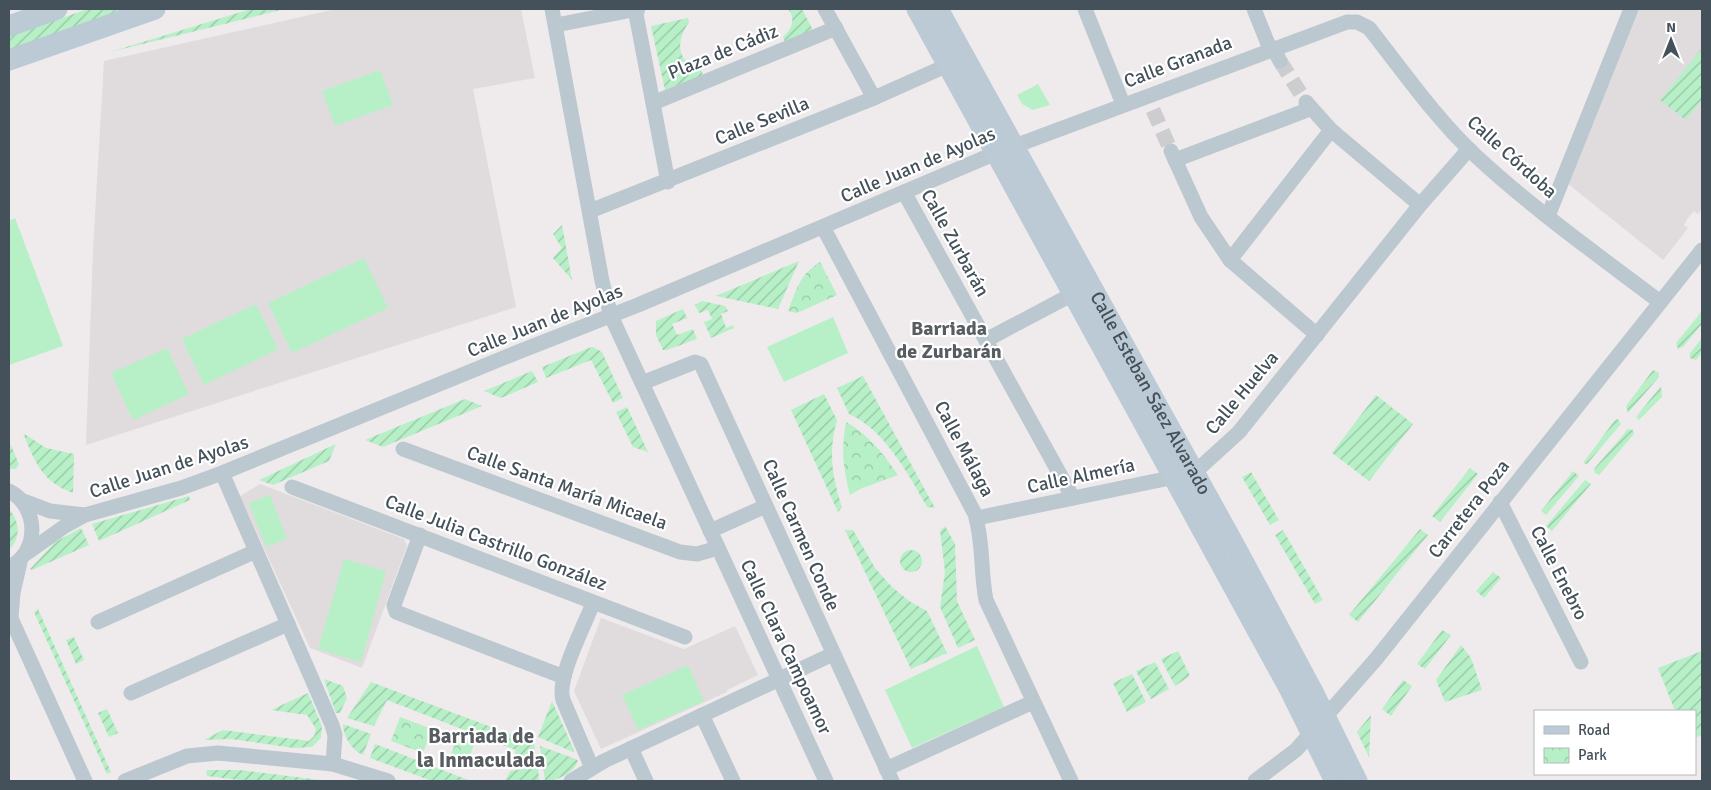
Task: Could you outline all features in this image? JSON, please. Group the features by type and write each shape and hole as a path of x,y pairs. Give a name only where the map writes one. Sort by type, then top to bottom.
{"main road":[{"path":"9,26 55,9"},
{"path":"9,60 155,9"},
{"name":"Calle Esteban Sáez Alvarado","path":"917,9 948,65 1005,149 1319,724 1357,781"},
{"name":"Calle Esteban Sáez Alvarado","path":"938,9 1073,294 1184,475"},
{"name":"Calle Esteban Sáez Alvarado","path":"1319,724 1335,781"}],"street":[{"name":"Calle Clara Campoamor","path":"552,9 602,281 611,316 826,781"},
{"name":"Plaza de Cádiz","path":"556,25 636,9 668,182"},
{"path":"825,9 874,98"},
{"path":"1085,9 1123,104"},
{"path":"1254,9 1274,53"},
{"path":"1548,216 1630,9"},
{"name":"Calle Granada","path":"1005,149 1123,104 1274,53 1338,23 1359,16"},
{"name":"Calle Córdoba","path":"1359,16 1436,113 1469,148 1548,216 1660,302"},
{"name":"Plaza de Cádiz","path":"653,103 836,28"},
{"name":"Calle Sevilla","path":"590,211 668,182 874,98 948,65"},
{"path":"1147,96 1153,110"},
{"path":"1317,335 1230,260 1201,217 1173,156 1308,106 1331,130 1420,205"},
{"path":"1230,260 1331,130"},
{"name":"Calle Huelva","path":"1184,475 1239,432 1420,205 1469,148"},
{"name":"Calle Juan de Ayolas","path":"19,561 65,526 85,515 181,488 222,473 611,316 1005,149"},
{"name":"Calle Zurbarán","path":"904,192 1073,498"},
{"name":"Calle Málaga","path":"824,226 977,518 982,536 982,572 986,600 1071,781"},
{"name":"Carretera Poza","path":"1255,781 1284,760 1319,724 1376,659 1702,250"},
{"path":"986,340 1073,294"},
{"name":"Calle Carmen Conde","path":"642,383 695,362 701,364 889,775"},
{"name":"Calle Santa María Micaela","path":"403,448 680,552 697,554 718,548"},
{"path":"222,473 332,725 335,735 333,764"},
{"name":"Calle Almería","path":"977,518 1184,475"},
{"name":"Calle Julia Castrillo González","path":"292,487 685,638"},
{"path":"15,495 32,524 31,540 19,561 10,616 84,781"},
{"name":"Calle Juan de Ayolas","path":"15,495 50,511 85,515"},
{"name":"Calle Enebro","path":"1500,502 1581,662"},
{"path":"710,530 766,506"},
{"path":"420,535 394,605 396,612 564,678"},
{"path":"98,622 256,551"},
{"path":"592,768 562,696 564,678 594,603"},
{"path":"131,693 288,624"},
{"path":"571,781 631,748 833,654"},
{"path":"889,775 1034,702"},
{"path":"702,715 733,781"},
{"path":"631,748 646,781"},
{"path":"125,781 187,756 218,753 333,764 388,781"}],"shaded area":[{"path":"336,9 521,9 535,78 473,89 516,307 86,445 93,249 104,61"},
{"path":"1637,9 1702,9 1702,209 1698,214 1694,211 1688,218 1684,225 1688,228 1663,260 1567,183"},
{"path":"260,484 404,539 407,546 362,668 310,648 240,496"},
{"path":"601,618 684,649 735,626 758,675 727,690 727,692 601,749 574,691"}],"green space":[{"path":"88,9 131,9 9,50 9,36"},
{"path":"251,9 285,9 110,52"},
{"path":"788,9 802,9 813,30 785,42 783,37 789,31 792,24 792,16"},
{"path":"688,18 689,22 680,42 681,52 687,62 701,69 703,75 665,90 651,26"},
{"path":"1702,48 1702,100 1686,120 1660,100"},
{"path":"380,70 393,105 335,126 322,91"},
{"path":"1038,84 1050,105 1033,110 1022,104 1017,95"},
{"path":"15,218 63,346 9,365 9,221"},
{"path":"562,225 572,280 553,258 562,248 553,234"},
{"path":"364,258 388,308 292,353 268,303"},
{"path":"799,261 778,309 716,296"},
{"path":"820,262 837,295 797,313 788,311 803,277"},
{"path":"702,301 725,306 728,311 721,314 726,328 733,325 734,328 711,338 704,322 712,319 708,310 699,313 695,305"},
{"path":"256,304 278,349 204,385 182,339"},
{"path":"683,309 687,318 672,324 677,335 693,329 697,339 663,350 656,335 656,321"},
{"path":"1702,311 1702,324 1683,347 1678,349 1676,343"},
{"path":"833,317 848,353 784,382 767,347"},
{"path":"1702,338 1702,353 1696,360 1690,358 1690,353"},
{"path":"593,347 602,352 623,398 613,403 591,360 546,378 542,367"},
{"path":"167,348 189,394 133,420 111,373"},
{"path":"1653,370 1659,373 1659,377 1628,413 1626,406"},
{"path":"532,371 538,382 501,398 484,391"},
{"path":"863,376 935,508 927,507 904,467 884,442 862,421 849,414 837,388"},
{"path":"1661,386 1662,397 1639,420 1636,417"},
{"path":"824,394 837,420 834,431 832,464 842,507 838,512 791,410"},
{"path":"1376,395 1413,424 1369,481 1332,453"},
{"path":"465,399 482,406 383,447 365,440"},
{"path":"627,407 648,452 633,447 616,412"},
{"path":"1618,419 1621,424 1587,464 1583,463 1615,420"},
{"path":"846,422 875,445 898,475 860,489 850,495 844,458"},
{"path":"1628,429 1633,430 1634,434 1599,475 1595,473 1594,469"},
{"path":"23,433 46,448 74,454 73,493 54,483 41,470"},
{"path":"9,441 19,464 16,469 9,469"},
{"path":"336,444 329,461 273,485 259,480"},
{"path":"1470,468 1478,474 1440,522 1432,516"},
{"path":"1573,471 1579,476 1546,515 1541,511"},
{"path":"1251,472 1279,520 1270,525 1242,477"},
{"path":"1585,480 1591,484 1552,531 1546,526"},
{"path":"270,495 287,539 266,547 249,503"},
{"path":"189,496 190,500 99,541 92,524"},
{"path":"9,509 13,514 18,530 16,540 9,550"},
{"path":"945,526 955,544 957,601 975,640 958,648 940,607 945,572 940,531"},
{"path":"81,528 89,545 32,570 30,569 55,542"},
{"path":"1420,529 1428,535 1358,622 1349,615"},
{"path":"845,530 853,530 875,568 891,586 909,601 927,611 947,653 911,669"},
{"path":"1283,530 1323,600 1315,604 1275,535"},
{"path":"911,550 919,553 922,561 919,569 911,572 903,569 900,561 903,553"},
{"path":"344,559 386,571 361,662 318,649"},
{"path":"1493,572 1501,578 1484,598 1476,591"},
{"path":"38,609 111,772 107,774 34,612"},
{"path":"1442,630 1451,635 1425,669 1417,664"},
{"path":"74,637 84,660 76,664 66,640"},
{"path":"1461,645 1471,658 1482,690 1445,702 1436,680"},
{"path":"977,646 1004,707 912,748 885,690"},
{"path":"1178,651 1190,676 1175,686 1161,659"},
{"path":"1702,651 1702,735 1696,738 1696,710 1675,710 1658,668"},
{"path":"1155,662 1169,689 1151,699 1136,671"},
{"path":"688,665 704,701 638,730 622,695"},
{"path":"1132,674 1146,702 1127,712 1113,683"},
{"path":"324,679 343,686 347,698 340,713 336,713"},
{"path":"1403,680 1412,686 1391,716 1382,709"},
{"path":"371,682 534,743 537,761 512,765 516,750 387,700 374,726 347,718"},
{"path":"308,693 322,726 321,738 312,747 294,748 231,739 204,740 223,730 309,741 314,736 316,729 307,715 271,710"},
{"path":"552,701 574,750 573,752 538,737"},
{"path":"107,709 118,733 109,737 98,713"},
{"path":"1371,715 1369,757 1357,732"},
{"path":"400,717 432,729 423,753 391,741"},
{"path":"343,724 371,734 363,755 355,750 349,742 343,729"},
{"path":"457,738 474,744 466,769 448,763"},
{"path":"375,744 471,781 432,781 370,758"},
{"path":"540,746 578,761 569,773 555,780 545,781"},
{"path":"538,768 539,781 505,781 510,771"},
{"path":"239,770 328,781 247,781 207,776 206,771"}],"tunnel":[{"path":"1280,61 1306,102"},
{"path":"1153,110 1171,151"}],"district":[{"name":"Barriada de Zurbarán","path":"949,340"},
{"name":"Barriada de la Inmaculada","path":"481,748"}]}
